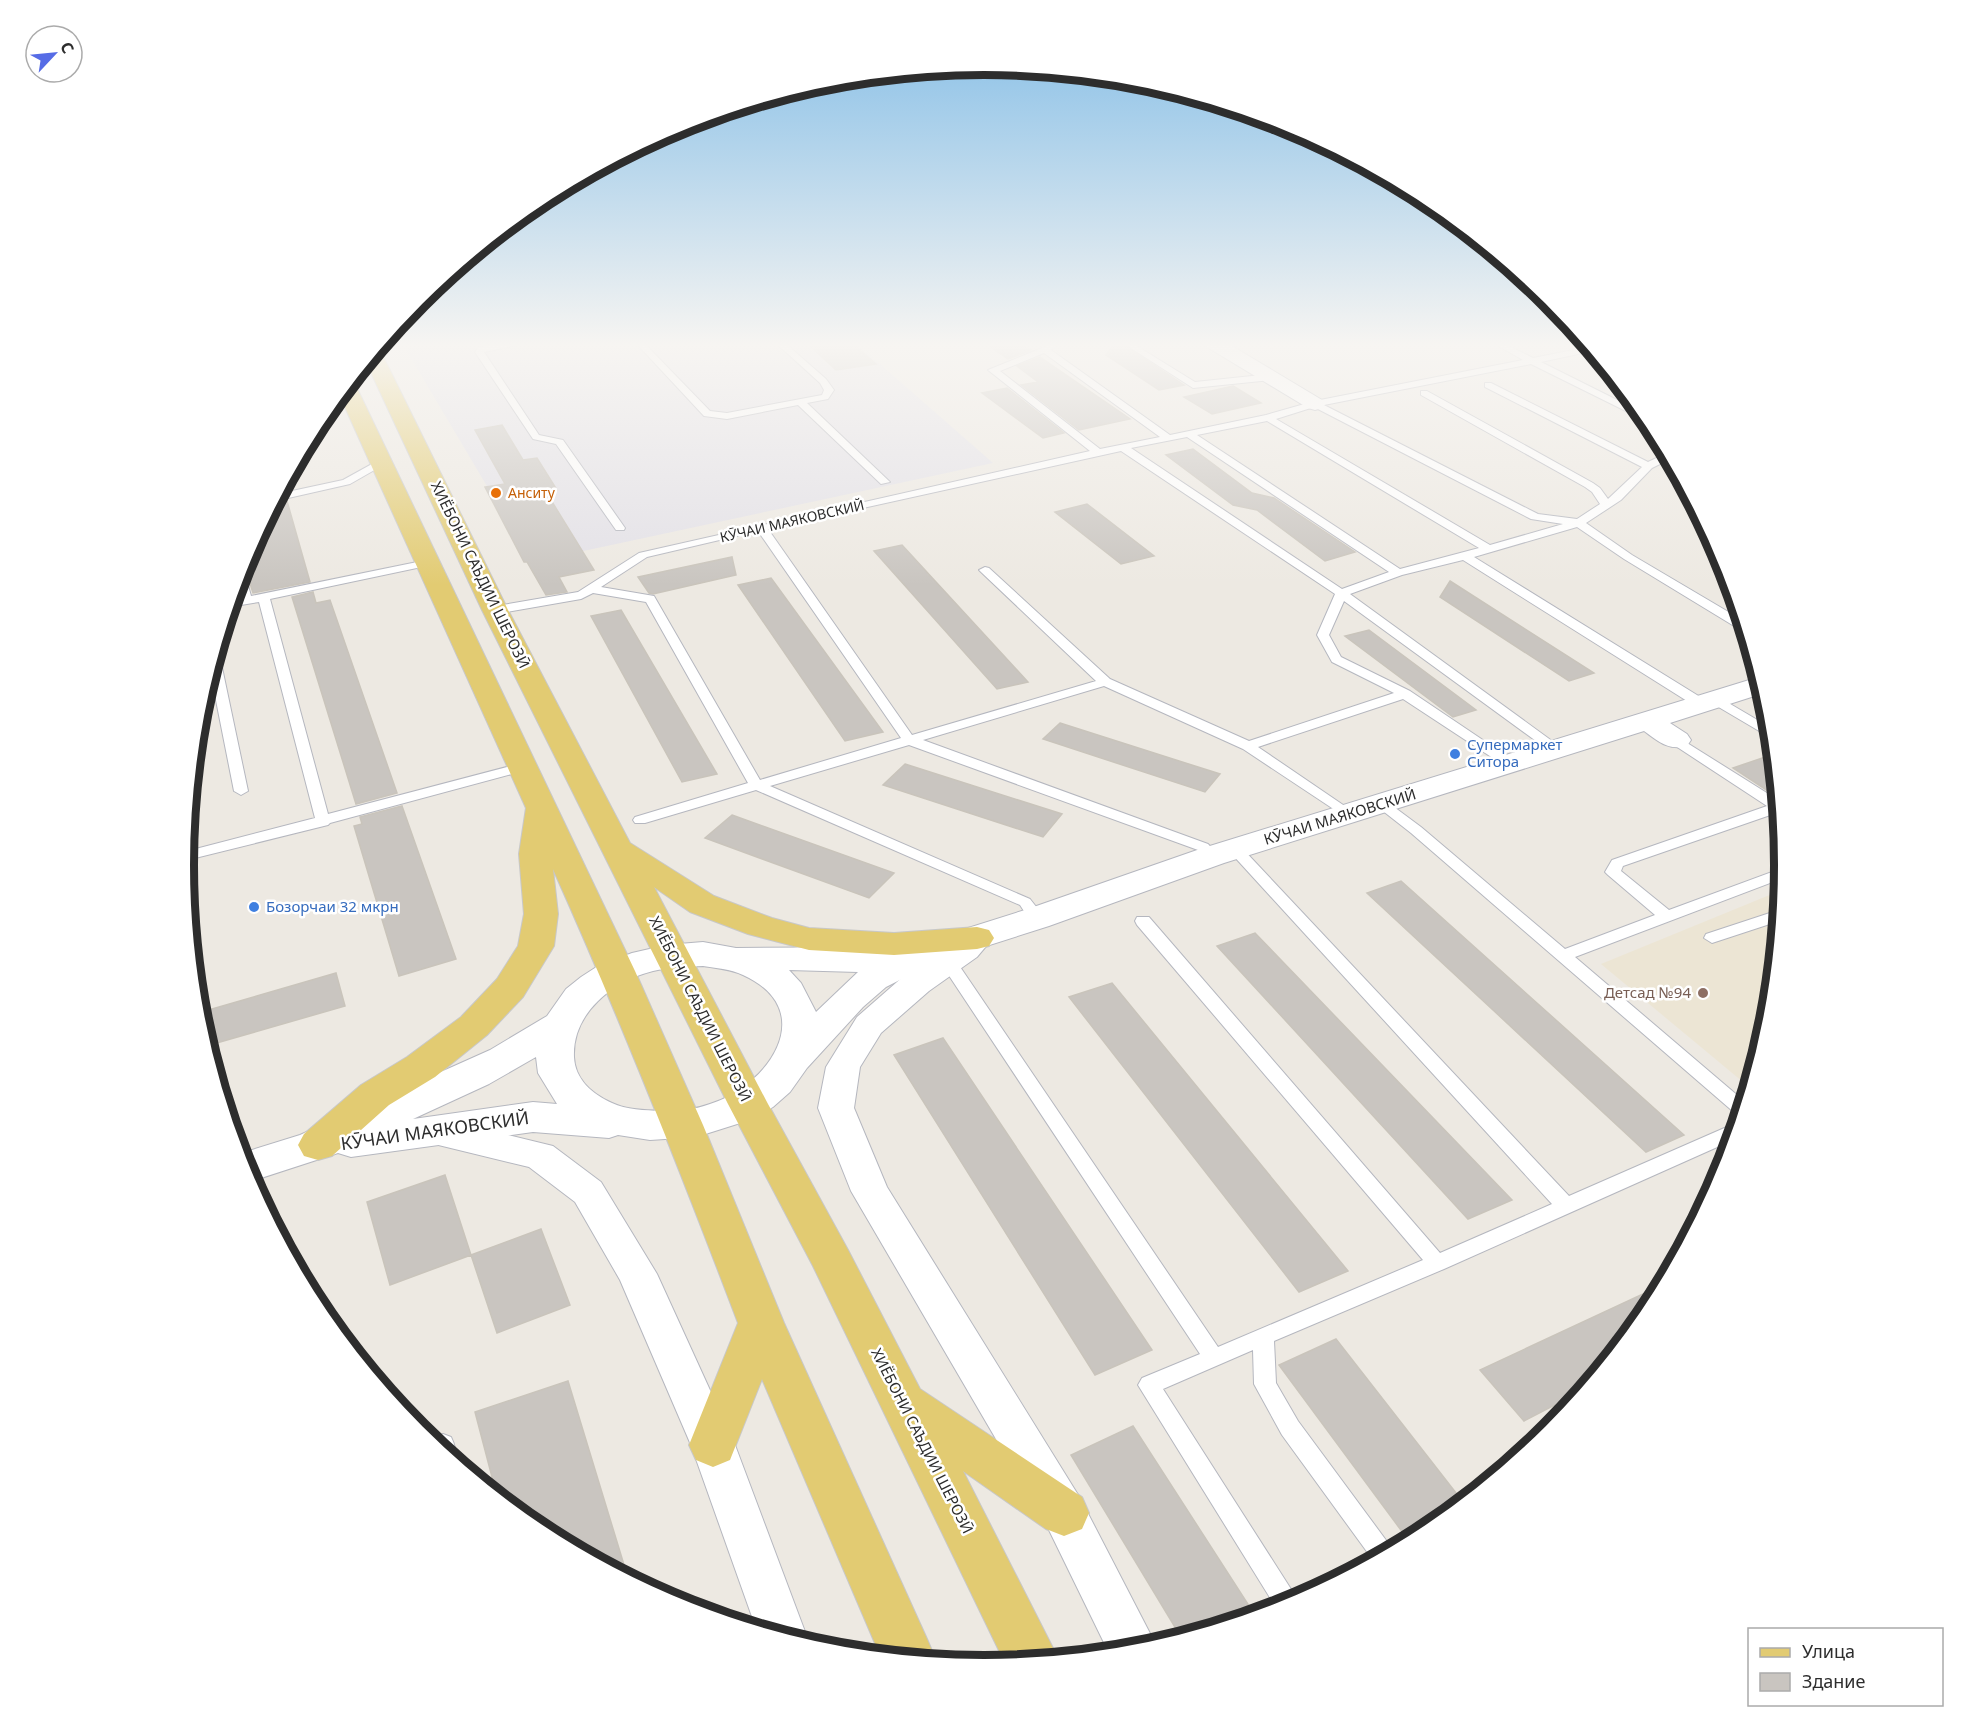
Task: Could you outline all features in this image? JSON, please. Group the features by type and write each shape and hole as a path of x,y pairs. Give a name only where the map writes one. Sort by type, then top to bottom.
{"main road":[{"path":"360,424 381,462 616,971 683,1125 761,1323 905,1650"},
{"name":"ХИЁБОНИ САЪДИИ ШЕРОЗӢ","path":"406,424 495,610 674,955 748,1104 833,1262 1028,1653"},
{"path":"316,1146 375,1095 422,1067 474,1026 510,988 536,946 541,914 535,854 541,809"},
{"path":"619,849 702,904 760,926 809,939 894,944 946,951"},
{"path":"713,1445 761,1323"},
{"path":"903,1403 1064,1513"}],"street":[{"name":"КӮЧАИ МАЯКОВСКИЙ","path":"316,1146 533,1117 656,1127 683,1125 717,1117 748,1104 776,1083 794,1058 850,998 873,978 1224,853 1753,687"},
{"path":"1647,720 1676,740"},
{"name":"КӮЧАИ МАЯКОВСКИЙ","path":"628,1124 596,1114 572,1096 557,1074 553,1050 559,1025 572,1005 592,986 616,971 644,961 674,955 868,960 946,951"},
{"path":"946,951 917,983 869,1025 843,1067 836,1108 870,1191 1064,1513 1129,1641"},
{"name":"КӮЧАИ МАЯКОВСКИЙ","path":"732,958 761,969 784,985 798,1007 801,1032 794,1058"},
{"name":"КӮЧАИ МАЯКОВСКИЙ","path":"253,1165 316,1146 503,1060 559,1025"},
{"path":"432,1131 540,1156 588,1192 637,1274 713,1445 780,1628"}],"lane":[{"path":"527,424 536,437 559,442 620,528"},
{"path":"823,424 885,482"},
{"path":"1062,424 1098,452"},
{"path":"1148,424 1167,437"},
{"name":"КӮЧАИ МАЯКОВСКИЙ","path":"495,610 581,595 643,555 1098,452 1237,424"},
{"path":"1278,424 1488,549"},
{"path":"1353,424 1535,517 1579,523 1628,556 1735,621"},
{"path":"1479,424 1589,485 1596,490 1606,505"},
{"path":"1565,424 1648,466"},
{"path":"1187,433 1398,573"},
{"path":"1122,447 1341,594 1556,749"},
{"path":"1510,763 1405,694 1336,659 1323,635 1341,594 1398,573 1579,523 1617,498 1648,466 1661,459"},
{"path":"286,496 346,482 381,462"},
{"path":"760,527 909,740 1224,853 1566,1206"},
{"path":"1465,556 1707,701 1761,729"},
{"path":"238,602 427,563"},
{"path":"985,570 1105,682 1248,746 1347,814"},
{"path":"592,588 650,599 756,785 1025,902 1037,918"},
{"path":"243,590 246,601"},
{"path":"264,597 323,822"},
{"path":"217,674 241,791"},
{"path":"640,820 1105,682"},
{"path":"1248,746 1405,694"},
{"path":"1676,740 1771,802"},
{"path":"194,854 522,768"},
{"path":"1381,804 1416,830 1736,1104"},
{"path":"1667,917 1613,872 1617,863 1772,809"},
{"path":"1563,956 1774,877"},
{"path":"1712,938 1772,917"},
{"path":"1143,921 1437,1263"},
{"path":"946,951 1213,1357"},
{"path":"1283,1596 1149,1384 1437,1263 1726,1135"},
{"path":"1263,1336 1265,1384 1290,1428 1378,1549"}],"shaded area":[{"path":"450,424 948,424 993,463 532,562"},
{"name":"Детсад №94","path":"1773,894 1767,968 1743,1082 1601,964"}],"building":[{"path":"1024,424 1052,424 1064,433 1043,438"},
{"path":"1071,424 1108,424 1079,430"},
{"path":"502,425 523,460 537,458 557,490 546,492 594,570 559,577 567,592 546,595 527,562 524,562 485,487 505,484 475,430"},
{"path":"1193,449 1252,493 1274,498 1355,552 1325,561 1257,510 1233,505 1166,455"},
{"path":"287,501 310,582 253,593 248,578 282,502"},
{"path":"1087,504 1154,556 1121,564 1055,512"},
{"path":"902,545 1028,682 997,689 874,551"},
{"path":"732,557 736,575 653,594 649,593 638,577"},
{"path":"771,578 883,732 845,741 738,585"},
{"path":"1450,581 1594,673 1569,681 1440,597"},
{"path":"313,592 316,603 330,600 397,793 356,804 292,597"},
{"path":"621,610 717,774 682,782 591,616"},
{"path":"1369,630 1476,710 1453,717 1345,636"},
{"path":"1060,723 1220,774 1205,792 1043,739"},
{"path":"1765,757 1770,792 1733,768"},
{"path":"905,764 1062,814 1043,837 883,785"},
{"path":"402,806 456,959 399,976 354,826 362,824 360,817"},
{"path":"732,815 894,873 869,898 705,838"},
{"path":"1401,881 1684,1135 1646,1152 1367,893"},
{"path":"1255,933 1512,1200 1468,1219 1217,946"},
{"path":"336,973 345,1006 214,1044 207,1010"},
{"path":"1112,983 1348,1271 1299,1292 1069,997"},
{"path":"943,1038 1152,1350 1095,1375 894,1055"},
{"path":"445,1175 471,1255 390,1285 367,1202"},
{"path":"541,1229 570,1305 497,1333 471,1255"},
{"path":"1648,1292 1610,1346 1564,1400 1524,1421 1480,1370"},
{"path":"1336,1339 1458,1496 1403,1533 1279,1365"},
{"path":"568,1381 625,1569 545,1522 494,1485 475,1412"},
{"path":"1133,1426 1251,1608 1177,1631 1071,1455"}],"place":[{"name":"Анситу","path":"496,493"},
{"name":"Супермаркет Ситора","path":"1455,754"},
{"name":"Бозорчаи 32 мкрн","path":"254,907"},
{"name":"Детсад №94","path":"1703,993"}]}
